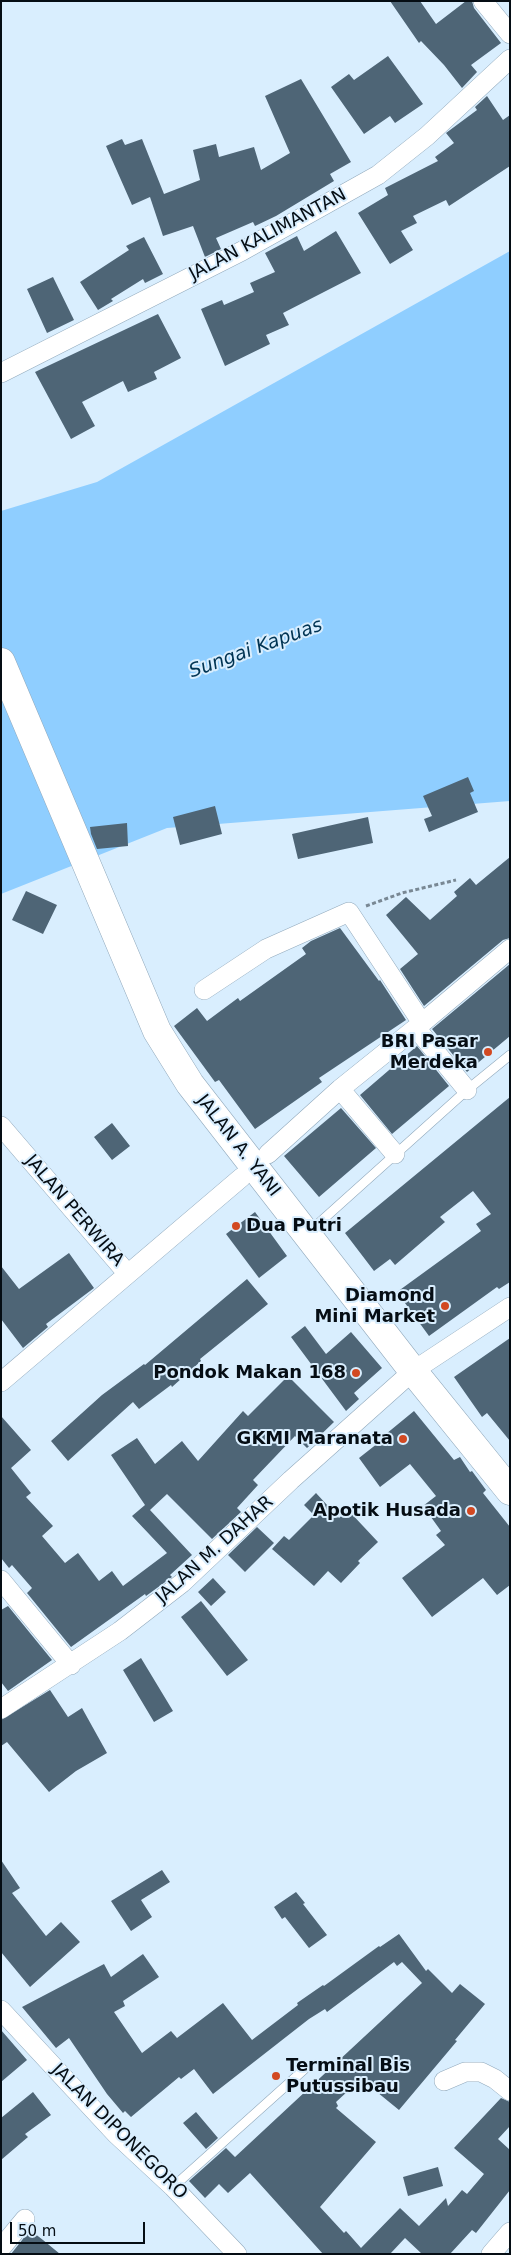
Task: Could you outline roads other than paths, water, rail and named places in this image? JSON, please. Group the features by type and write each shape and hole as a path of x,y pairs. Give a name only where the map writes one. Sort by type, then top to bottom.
{"highway":[{"name":"JALAN A. YANI","path":"1,662 157,1031 190,1084 413,1371 510,1491"}],"street":[{"path":"483,1 510,34"},
{"name":"JALAN KALIMANTAN","path":"1,373 242,251 378,175 434,129 510,59"},
{"path":"204,990 266,949 349,912 419,1025 467,1090"},
{"path":"268,1154 340,1088 510,949"},
{"path":"340,1088 395,1154"},
{"name":"JALAN PERWIRA","path":"1,1126 127,1273"},
{"path":"1,1382 242,1177"},
{"name":"JALAN M. DAHAR","path":"1,1709 71,1665 120,1631 182,1583 291,1480 413,1371 510,1308"},
{"path":"1,1580 71,1665"},
{"name":"JALAN DIPONEGORO","path":"1,2010 116,2134 173,2187 237,2254"},
{"path":"444,2081 465,2072 481,2072 495,2079 510,2091"},
{"path":"1,2248 25,2218"},
{"path":"491,2254 510,2232"}],"lane":[{"path":"307,1234 467,1090 510,1055"},
{"path":"173,2187 308,2066"}],"water":[{"name":"Sungai Kapuas","path":"510,251 510,801 167,828 1,894 1,511 97,482"}],"place":[{"name":"BRI Pasar Merdeka","path":"488,1052"},
{"name":"Dua Putri","path":"236,1226"},
{"name":"Diamond Mini Market","path":"445,1306"},
{"name":"Pondok Makan 168","path":"356,1373"},
{"name":"GKMI Maranata","path":"403,1439"},
{"name":"Apotik Husada","path":"471,1511"},
{"name":"Terminal Bis Putussibau","path":"276,2076"}]}
